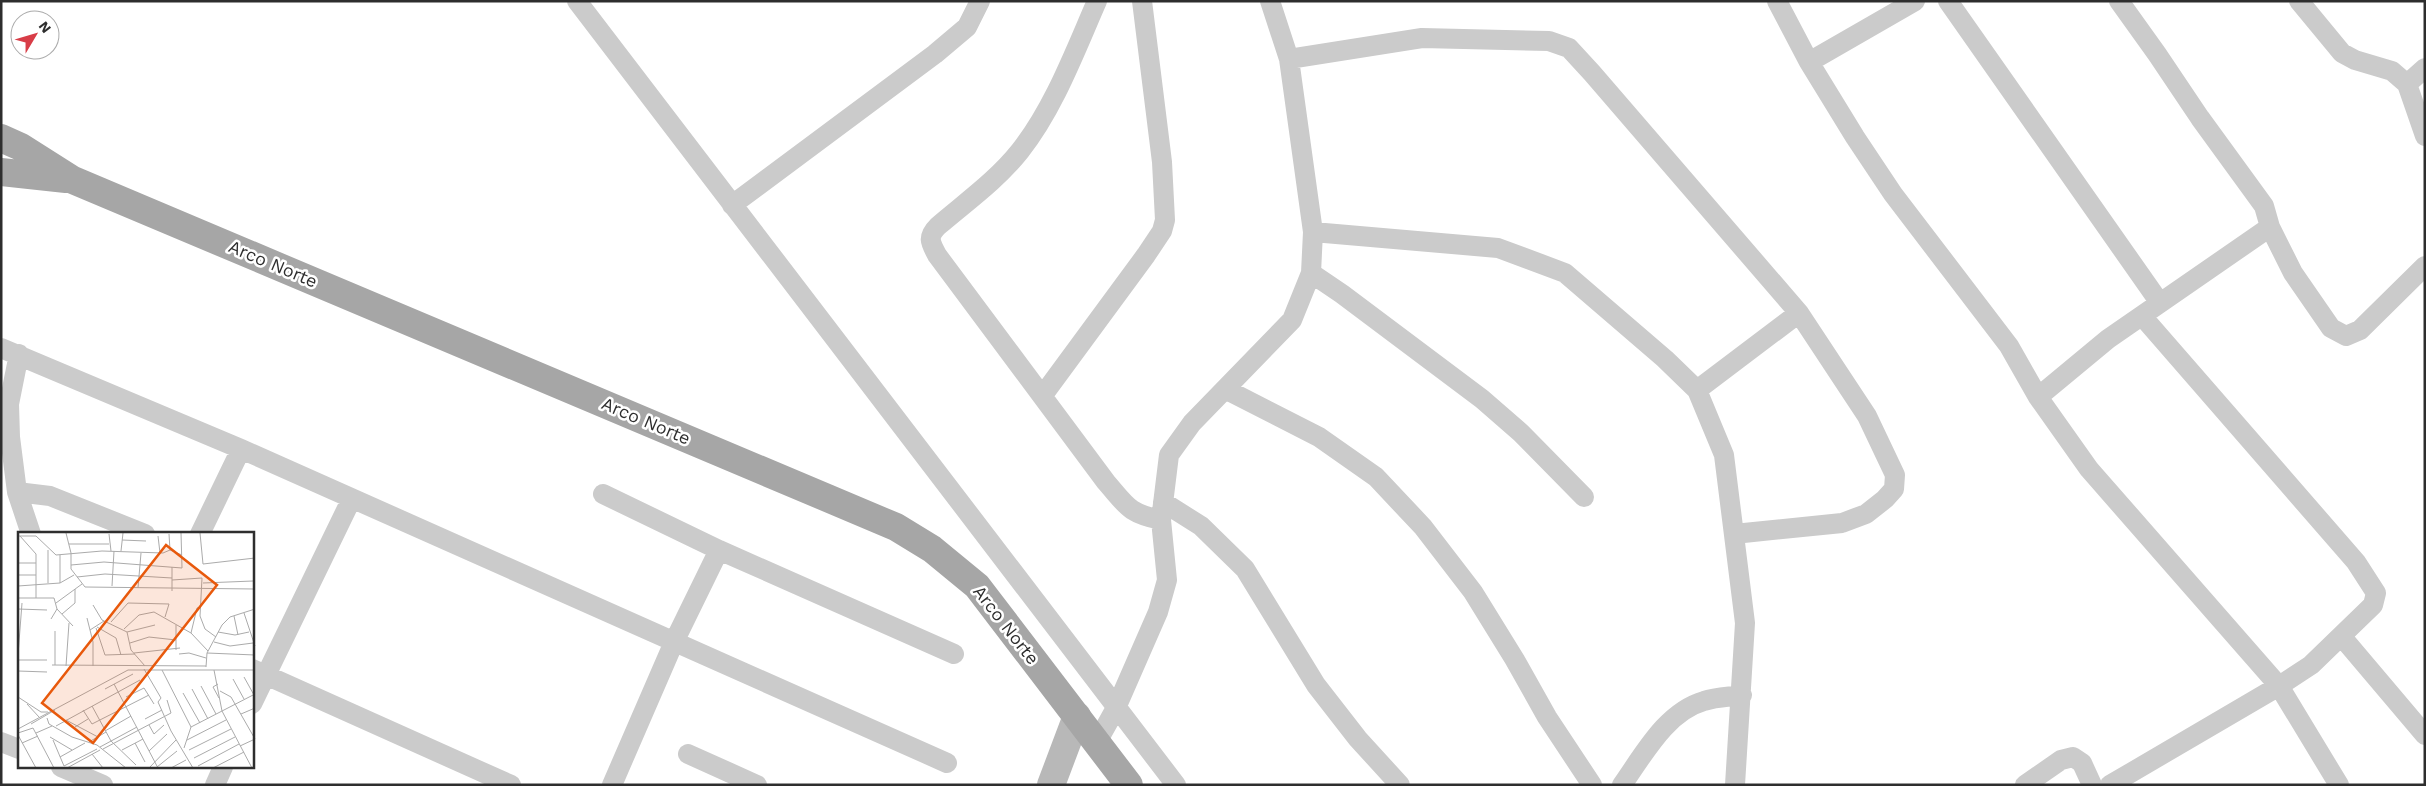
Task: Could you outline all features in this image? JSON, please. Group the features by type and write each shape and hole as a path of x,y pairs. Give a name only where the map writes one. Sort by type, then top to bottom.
{"main road":[{"name":"Arco Norte","path":"1,138 21,147 73,180 896,527 932,548 977,586 1129,785"},
{"name":"Arco Norte","path":"1,172 73,180"},
{"path":"1051,785 1077,716"}],"street":[{"path":"577,1 1176,785"},
{"path":"732,205 935,54 966,27 980,1"},
{"path":"1097,1 1046,111 1020,151 995,179 930,233 930,242 937,255 1106,482 1127,507 1138,515 1162,511 1201,526 1246,569 1316,685 1358,739 1400,785"},
{"path":"1043,395 1146,255 1162,231 1165,220 1162,162 1142,1"},
{"path":"1097,742 1116,708 1158,612 1167,580 1162,511 1169,455 1192,423 1292,320 1311,273 1313,232 1289,59 1270,1"},
{"path":"1777,1 1809,62 1893,194 2009,346 2038,398 2089,468 2279,686 2339,785"},
{"path":"1809,62 1915,1"},
{"path":"1948,1 2160,303"},
{"path":"2119,1 2264,206 2270,227 2293,273 2331,328 2346,336 2360,330 2425,266"},
{"path":"2304,3 2342,53 2355,60 2392,71 2407,84 2425,136"},
{"path":"1289,59 1422,38 1549,41 1569,48 1799,313 1867,416 1895,475 1894,488 1885,499 1866,514 1842,523 1734,534"},
{"path":"2407,84 2425,68"},
{"path":"2038,398 2108,338 2270,227"},
{"path":"1313,232 1498,248 1565,273 1666,359 1697,390 1724,455 1745,623 1735,785"},
{"path":"1311,273 1482,398 1584,497"},
{"path":"1697,390 1799,313"},
{"path":"2110,785 2279,686 2311,665 2342,638 2373,605 2376,593 2364,571 2142,316"},
{"path":"30,532 17,492 9,404 10,351 241,449 351,500 947,763"},
{"path":"1224,389 1319,437 1376,477 1422,527 1473,592 1516,660 1547,716 1592,785"},
{"path":"201,532 241,449"},
{"path":"17,492 50,496 140,532"},
{"path":"603,494 719,550 954,654"},
{"path":"254,695 259,672 351,500"},
{"path":"612,785 674,642 719,550"},
{"path":"2342,638 2425,736"},
{"path":"259,672 511,785"},
{"path":"1622,785 1648,747 1676,716 1703,701 1742,695"},
{"path":"1,742 18,749"},
{"path":"688,754 757,785"},
{"path":"2025,785 2061,760 2074,757 2082,763 2092,785"},
{"path":"66,768 101,778"},
{"path":"216,785 223,768"}]}
